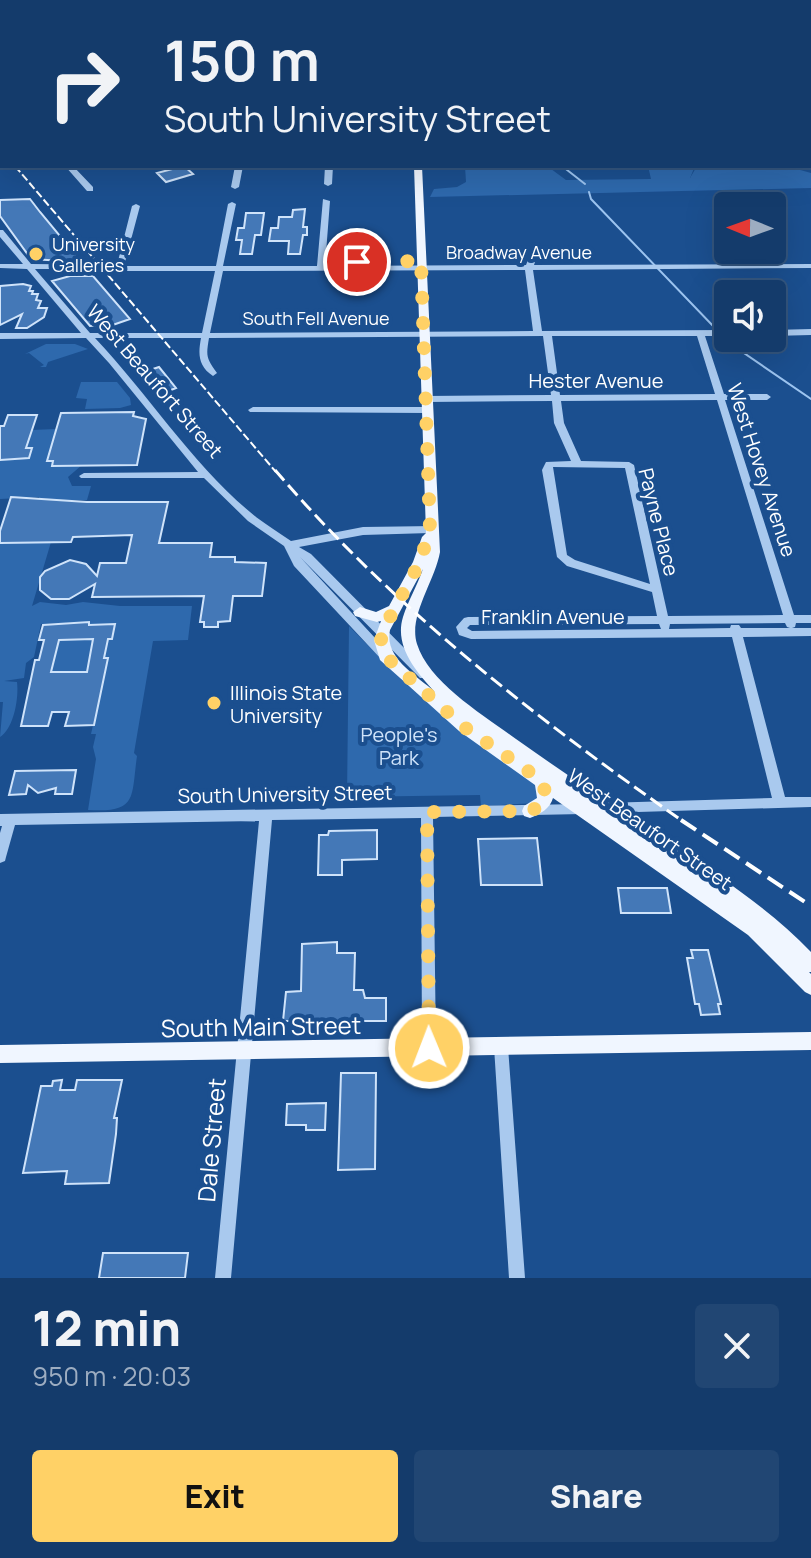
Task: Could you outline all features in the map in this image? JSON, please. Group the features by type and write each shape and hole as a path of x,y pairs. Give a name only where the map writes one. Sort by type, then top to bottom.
{"main road":[{"path":"418,168 432,563 425,586 409,618 408,634 412,650 442,692"},
{"path":"385,656 382,635 420,562 430,529"},
{"path":"360,612 377,617 394,610"},
{"name":"West Beaufort Street","path":"385,656 464,727 754,929 811,986"},
{"name":"West Beaufort Street","path":"442,692 602,808 743,902 773,926 811,964"},
{"path":"530,811 544,802 546,794 541,780"},
{"name":"South Main Street","path":"0,1054 501,1047 808,1038"}],"street":[{"path":"71,168 90,189"},
{"path":"235,187 239,168"},
{"path":"328,184 329,168"},
{"path":"321,265 326,201"},
{"path":"213,373 202,358 232,204"},
{"path":"120,267 136,206"},
{"name":"West Beaufort Street","path":"0,232 206,475 252,519 307,557 442,692"},
{"name":"Broadway Avenue","path":"0,266 126,269 220,265 811,263"},
{"path":"530,264 562,432 577,463"},
{"path":"786,333 811,332"},
{"name":"West Hovey Avenue","path":"705,333 720,397 794,632"},
{"name":"South Fell Avenue","path":"0,336 714,333"},
{"name":"Hester Avenue","path":"253,410 556,398 767,397"},
{"name":"Payne Place","path":"658,590 571,563 562,557 548,467 551,463 629,465 658,590 667,633"},
{"path":"84,476 206,475"},
{"path":"289,545 363,531 430,529"},
{"name":"West Beaufort Street","path":"289,545 298,563 385,656"},
{"name":"Franklin Avenue","path":"811,619 468,621 461,627 463,632 471,635 811,632"},
{"path":"732,620 780,803"},
{"name":"South University Street","path":"5,820 530,811 811,802"},
{"path":"427,812 429,1048"},
{"name":"Dale Street","path":"223,1278 266,814"},
{"path":"0,857 5,820"},
{"path":"501,1047 517,1278"}],"green space":[{"path":"465,168 550,168 566,180 651,179 648,168 694,168 690,178 696,168 793,168 811,173 811,188 430,197 434,189 457,187 466,182"},
{"path":"46,344 75,344 88,349 40,367 44,365 29,353 25,354"},
{"path":"81,382 117,382 130,398 131,405 85,409 87,399 76,398"},
{"path":"56,429 47,460 53,461 52,466 82,465 68,477 72,486 91,486 87,500 39,500 39,497 0,499 0,460 22,459 31,448 26,448 32,430"},
{"path":"51,542 32,606 40,602 66,605 83,602 120,606 192,606 188,640 153,641 134,753 137,756 132,792 129,800 116,809 88,810 96,759 93,747 96,734 91,734 108,659 104,658 108,639 88,627 88,622 41,624 34,657 26,663 24,678 4,681 17,682 17,696 12,720 0,737 3,702 0,702 0,543"},
{"name":"People's Park","path":"349,626 402,680 455,726 538,786 537,803 481,806 480,795 347,797"},
{"path":"93,639 87,672 51,672 59,640"}],"building":[{"path":"186,168 193,174 166,182 157,173"},
{"path":"30,199 79,259 31,259 0,216 0,200"},
{"path":"305,209 303,227 307,227 307,235 303,235 300,254 288,254 289,241 269,241 271,228 278,228 279,217 292,217 293,210"},
{"path":"246,213 264,213 261,235 255,235 252,254 240,254 242,240 236,240 238,228 244,228"},
{"path":"70,276 93,276 130,319 104,328 102,325 90,326 52,281"},
{"path":"0,286 31,286 29,291 33,291 32,294 38,294 36,300 41,301 38,308 47,308 44,317 27,328 16,328 22,314 0,325"},
{"path":"159,367 176,388 156,396 138,374"},
{"path":"134,412 133,416 146,419 137,465 52,466 53,461 47,461 61,413"},
{"path":"8,415 37,415 26,448 32,448 29,458 0,460 0,426 4,426"},
{"path":"11,497 87,502 168,502 159,543 212,543 210,557 235,557 235,562 266,563 262,596 233,596 230,621 218,622 218,627 204,627 204,622 200,622 204,596 92,597 95,584 69,599 51,599 40,590 40,577 45,571 70,560 86,564 97,576 100,563 126,563 132,535 73,537 71,542 0,543 0,531"},
{"path":"115,624 104,658 108,658 94,725 65,726 69,712 52,712 48,726 21,726 35,660 39,660 44,640 39,640 43,625","holes":["93,639 87,672 51,672 59,640"]},
{"path":"76,770 72,794 55,794 56,788 38,793 28,785 26,794 9,795 15,771"},
{"path":"377,830 377,859 342,860 342,875 318,875 319,835 328,835 329,831"},
{"path":"537,838 542,885 481,885 478,839"},
{"path":"618,888 667,888 671,913 621,913"},
{"path":"337,942 337,953 355,953 354,990 363,990 365,998 386,998 386,1021 283,1021 286,992 301,991 302,944"},
{"path":"691,950 708,950 721,1004 718,1004 720,1014 701,1015 699,1004 695,1004 687,958 693,958"},
{"path":"341,1073 376,1073 375,1169 338,1170"},
{"path":"62,1080 60,1090 75,1090 77,1080 122,1080 114,1118 117,1118 116,1134 109,1183 65,1184 67,1171 23,1173 41,1086 52,1086 53,1081"},
{"path":"326,1103 325,1130 306,1130 306,1125 286,1125 287,1104"},
{"path":"103,1253 188,1253 185,1278 99,1278"}],"waterway":[{"path":"565,168 585,184"},
{"path":"589,192 591,199 715,328 719,336 811,399"}],"railway":[{"path":"17,168 276,472"},
{"path":"275,470 368,568 468,659 575,743 684,822"},
{"path":"684,822 811,906"}],"place":[{"name":"University Galleries","path":"36,254"},
{"name":"Illinois State University","path":"214,703"}],"route":[{"path":"357,262 421,261 430,529 420,562 383,630 381,640 385,656 464,727 541,780 546,794 541,806 530,811 427,812 429,1048"}]}
